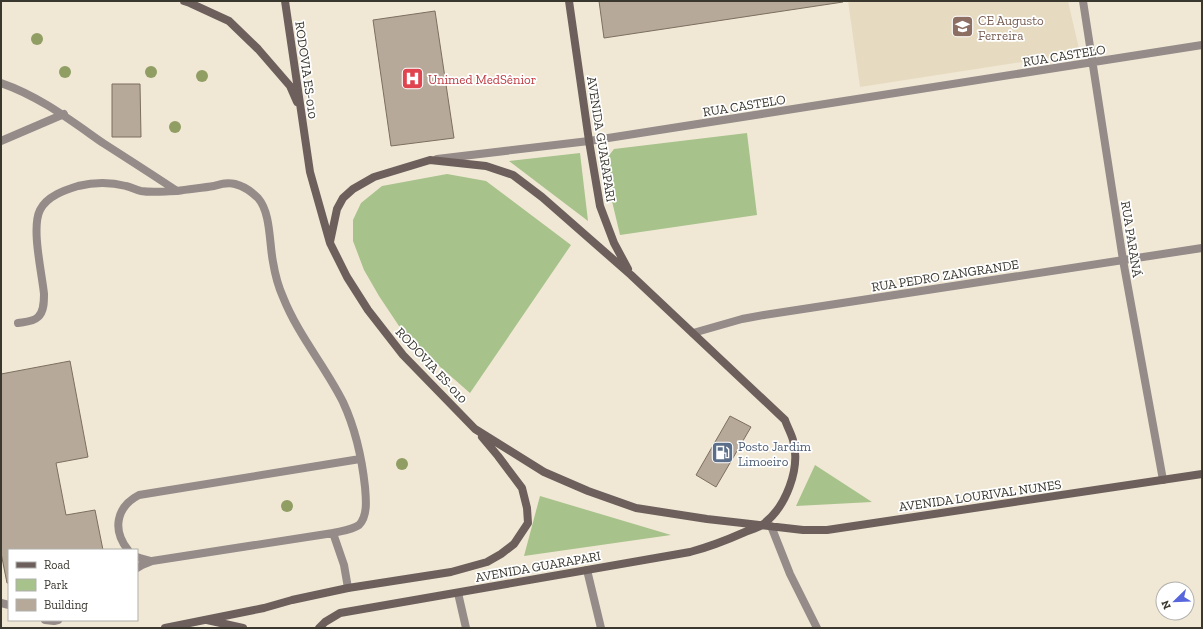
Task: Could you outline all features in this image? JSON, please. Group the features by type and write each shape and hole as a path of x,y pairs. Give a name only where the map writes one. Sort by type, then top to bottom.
{"street":[{"path":"184,1 229,21 258,49 290,86 301,109"},
{"name":"RODOVIA ES-010","path":"285,1 310,172 330,243 347,277 368,310 403,355 475,429 544,472 588,491 636,508 707,519 761,525"},
{"name":"AVENIDA GUARAPARI","path":"569,1 600,206 614,243 631,275"},
{"name":"RUA PARANÁ","path":"1083,1 1123,260 1163,480"},
{"name":"RUA CASTELO","path":"330,243 337,209 343,198 353,189 374,177 430,160 589,141 1202,45"},
{"path":"1,83 28,94 64,114 104,143 178,191"},
{"path":"1,141 64,114"},
{"name":"AVENIDA GUARAPARI","path":"319,628 324,622 340,613 690,552 711,546 761,525 781,504 794,472 795,454 793,440 784,420 631,275 542,197 513,175 486,166 430,160"},
{"path":"18,323 33,320 39,317 44,305 43,284 37,240 37,222 40,210 46,202 55,195 79,186 97,183 112,183 140,191 178,191 225,183 242,187 258,198 263,206 266,214 276,279 283,297 300,332 335,388 350,420 360,458 366,495 366,510 363,520 358,526 333,533 152,561 138,567"},
{"name":"RUA PEDRO ZANGRANDE","path":"693,333 742,319 1202,248"},
{"path":"165,628 264,608 292,600 348,588 421,577 476,566 501,554 514,544 528,523 527,508 522,488 475,429"},
{"path":"127,549 122,543 119,532 119,520 123,508 131,499 139,495 360,458"},
{"name":"AVENIDA LOURIVAL NUNES","path":"761,525 803,530 827,530 1202,474"},
{"path":"771,526 790,574 817,628"},
{"path":"333,533 344,564 348,588"},
{"path":"138,557 152,561"},
{"path":"587,570 601,628"},
{"path":"458,593 466,628"},
{"path":"203,620 243,628"}],"shaded area":[{"name":"CE Augusto Ferreira","path":"848,1 1068,1 1080,53 860,87"}],"green space":[{"path":"747,133 757,215 620,235 603,163 614,149"},
{"path":"580,153 588,221 509,161"},
{"path":"447,174 486,181 571,245 470,393 407,338 379,296 364,270 353,241 353,220 361,203 382,186"},
{"path":"815,465 872,502 796,506"},
{"path":"540,496 671,535 524,556"}],"building":[{"path":"599,1 843,1 843,2 604,38"},
{"path":"435,11 454,138 391,146 373,20"},
{"path":"112,84 140,84 141,137 112,137"},
{"path":"70,361 88,457 56,463 66,515 95,510 103,549 8,549 8,583 1,553 1,374"},
{"path":"730,416 751,427 716,487 696,475"}],"place":[{"name":"CE Augusto Ferreira","path":"963,27"},
{"name":"Unimed MedSênior","path":"412,79"},
{"name":"Posto Jardim Limoeiro","path":"722,453"}]}
